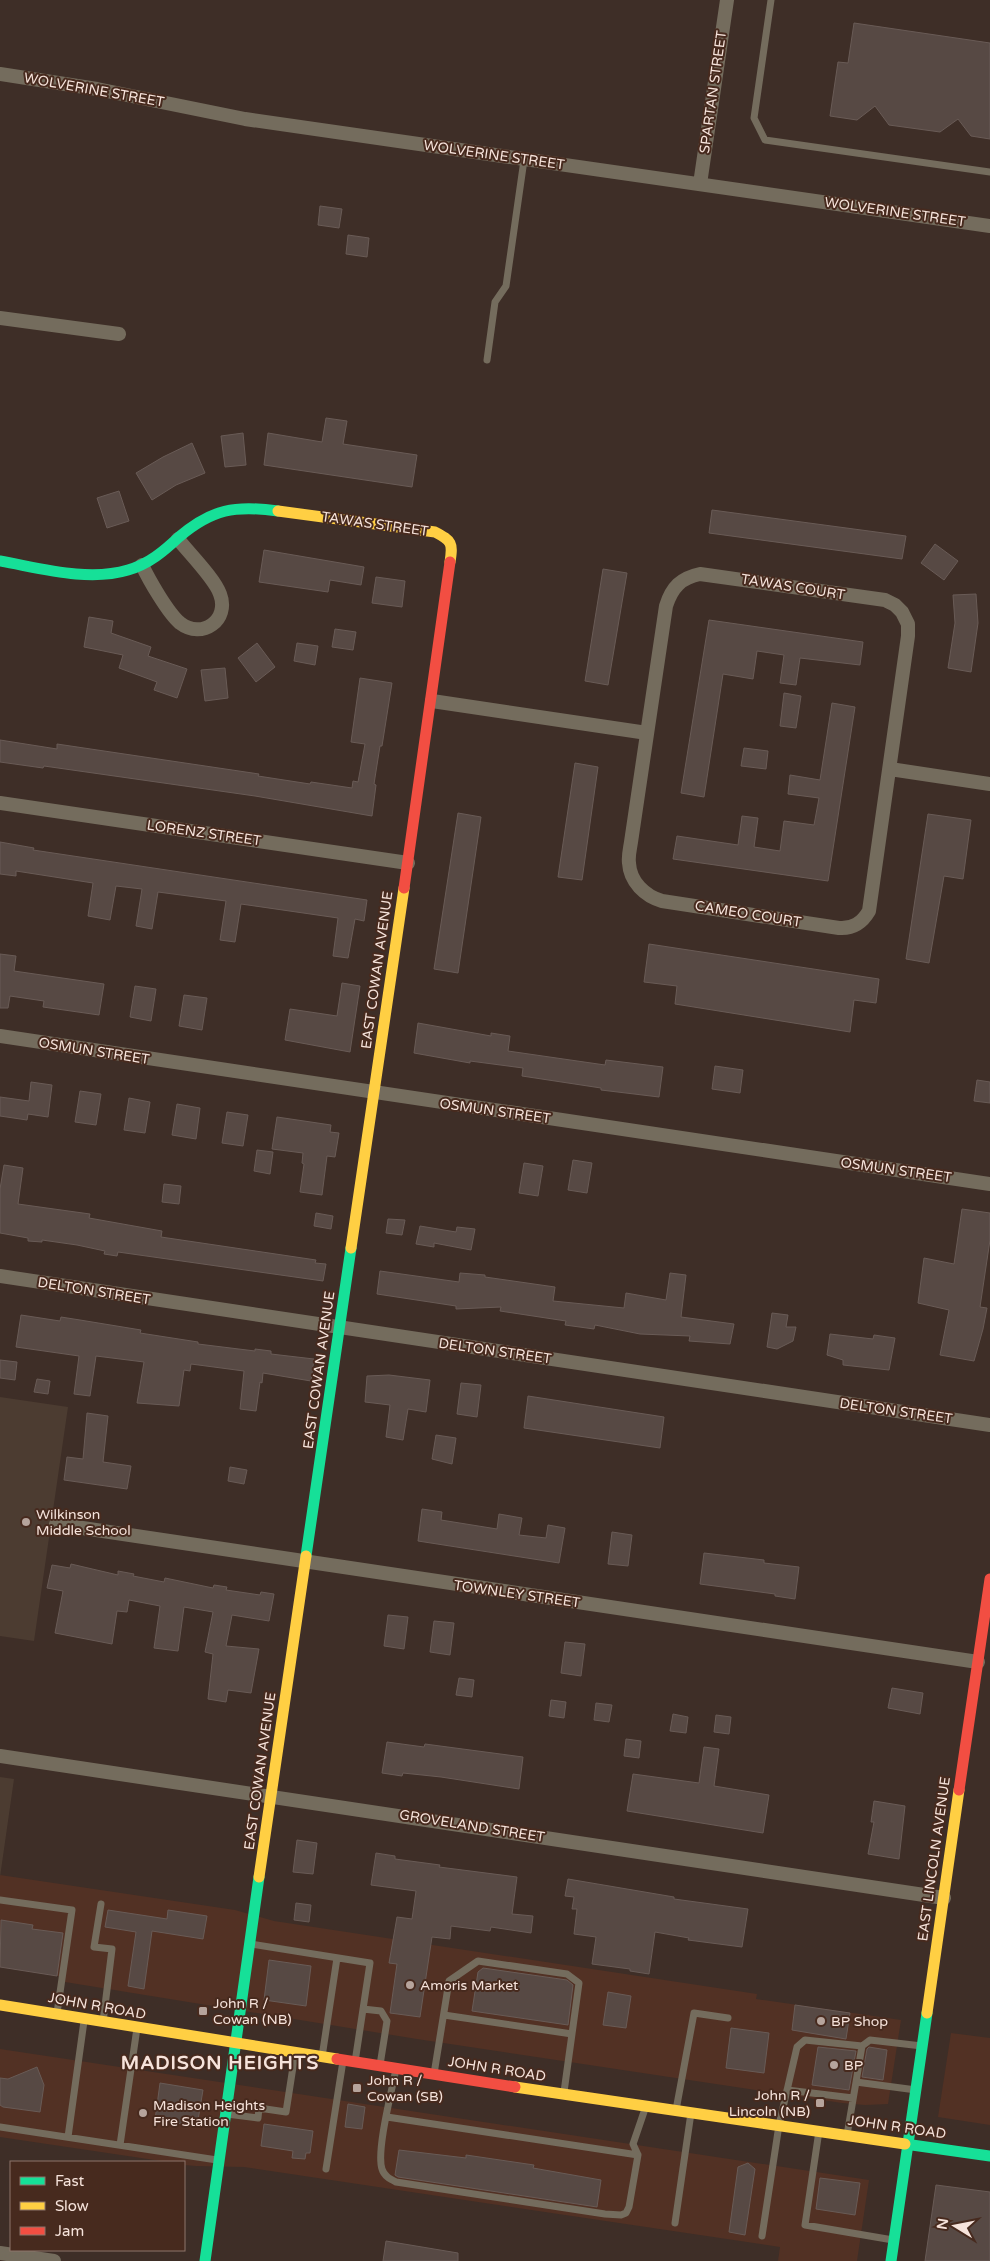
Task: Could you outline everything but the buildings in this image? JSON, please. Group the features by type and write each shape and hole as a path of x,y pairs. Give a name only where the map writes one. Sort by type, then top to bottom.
{"street":[{"name":"SPARTAN STREET","path":"700,184 727,0"},
{"name":"WOLVERINE STREET","path":"0,74 82,86 245,119 990,226"},
{"path":"0,318 119,334"},
{"name":"TAWAS STREET","path":"0,561 85,573 110,573 142,565 166,550 194,525 209,516 234,509 251,507 443,535 449,540 452,556 432,700"},
{"path":"142,565 178,622 186,627 200,629 215,622 222,610 223,602 220,591 178,539"},
{"name":"TAWAS COURT","path":"647,733 666,606 676,584 683,579 700,574 885,600 895,605 902,612 908,624 890,769"},
{"path":"432,700 647,733"},
{"name":"EAST COWAN AVENUE","path":"205,2261 271,1796 432,700"},
{"name":"CAMEO COURT","path":"647,733 628,863 642,891 651,898 662,901 782,920 846,929 852,928 864,920 870,903 890,769"},
{"path":"890,769 990,784"},
{"name":"LORENZ STREET","path":"0,803 408,864"},
{"name":"OSMUN STREET","path":"0,1036 990,1184"},
{"name":"DELTON STREET","path":"0,1276 990,1425"},
{"name":"TOWNLEY STREET","path":"56,1524 306,1563 978,1662"},
{"name":"EAST LINCOLN AVENUE","path":"891,2261 990,1579"},
{"name":"GROVELAND STREET","path":"0,1756 944,1898"},
{"name":"JOHN R ROAD","path":"0,2005 236,2045 564,2095 990,2156"},
{"path":"0,2253 54,2261"}],"lane":[{"path":"771,0 754,118 766,140 990,172"},
{"path":"487,360 495,302 506,286 524,160"},
{"path":"0,1900 72,1910 56,2014"},
{"path":"100,1904 94,1947 112,1949 103,2022"},
{"path":"250,1944 370,1963 355,2062"},
{"path":"322,2057 337,1958"},
{"path":"434,2074 449,1981 478,1961 567,1974 579,1983 564,2095"},
{"path":"363,2009 382,2011 387,2021 380,2066"},
{"path":"676,2111 694,2013 728,2018"},
{"path":"444,2015 572,2034"},
{"path":"68,2137 85,2019"},
{"path":"120,2145 137,2028"},
{"path":"762,2236 779,2125 797,2047 805,2040 862,2046 870,2040 923,2046"},
{"path":"847,2135 862,2046"},
{"path":"227,2114 258,2118 259,2108 286,2112 295,2053"},
{"path":"326,2169 343,2060"},
{"path":"396,2068 380,2158 384,2174 396,2182 605,2214 621,2215 626,2213 629,2207 638,2155 633,2144 646,2106"},
{"path":"856,2082 916,2090"},
{"path":"787,2090 853,2098"},
{"path":"675,2223 691,2113"},
{"path":"387,2117 638,2155"},
{"path":"0,2127 220,2160"},
{"path":"819,2131 805,2225 894,2240"}],"shaded area":[{"name":"Wilkinson Middle School","path":"0,1397 68,1407 34,1641 0,1636"},
{"path":"0,1777 14,1779 0,1877"},
{"path":"0,1875 235,1910 274,1921 757,1994 756,1999 901,2020 888,2104 842,2103 417,2039 65,1982 58,1976 0,1967"},
{"path":"951,2033 990,2038 990,2125 938,2117"},
{"path":"0,2049 869,2180 857,2261 778,2261 780,2247 244,2167 185,2165 185,2161 161,2161 0,2137"}],"traffic: fast":[{"path":"0,561 64,573 97,575 113,573 128,570 149,561 202,520 213,515 236,509 278,511"},
{"path":"306,1556 351,1248"},
{"path":"205,2261 259,1877"},
{"path":"891,2261 927,2013"},
{"path":"905,2144 990,2156"}],"traffic: slow":[{"path":"278,511 435,532 450,543 450,562"},
{"path":"351,1248 404,888"},
{"path":"259,1877 306,1556"},
{"path":"927,2013 959,1790"},
{"path":"0,2005 337,2059"},
{"path":"515,2087 905,2144"}],"traffic: jam":[{"path":"404,888 450,562"},
{"path":"959,1790 990,1579"},
{"path":"337,2059 515,2087"}],"place":[{"name":"Wilkinson Middle School","path":"26,1522"},
{"name":"Amoris Market","path":"410,1985"},
{"name":"John R / Cowan (NB)","path":"203,2011"},
{"name":"BP Shop","path":"821,2021"},
{"name":"BP","path":"834,2065"},
{"name":"John R / Cowan (SB)","path":"357,2088"},
{"name":"John R / Lincoln (NB)","path":"820,2103"},
{"name":"Madison Heights Fire Station","path":"143,2113"}],"district":[{"name":"MADISON HEIGHTS","path":"220,2063"}]}
